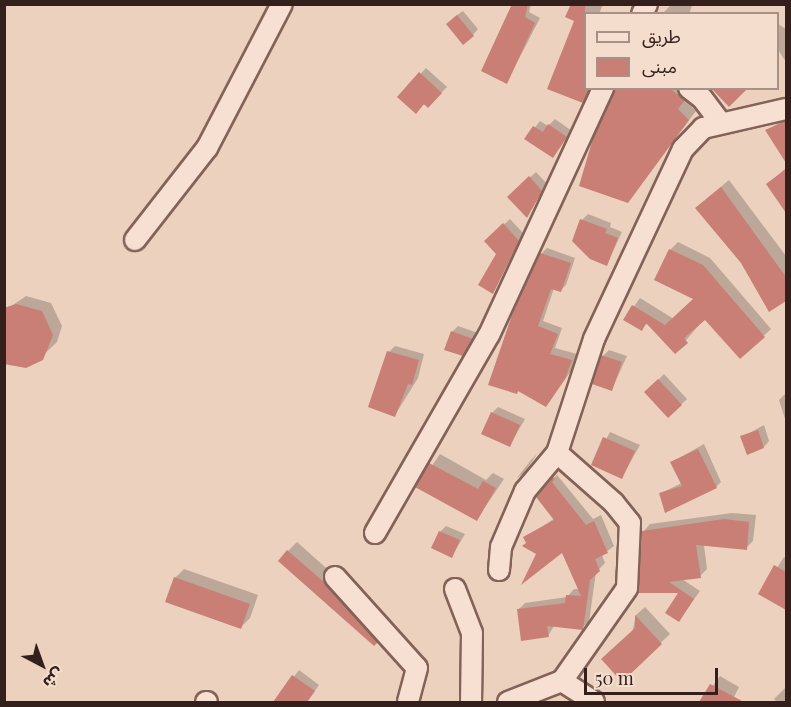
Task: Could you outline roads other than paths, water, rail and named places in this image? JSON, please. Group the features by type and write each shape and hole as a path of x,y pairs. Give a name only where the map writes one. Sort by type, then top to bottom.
{"street":[{"path":"135,240 207,148 282,4"},
{"path":"375,532 489,335 602,90"},
{"path":"692,90 702,98 721,123"},
{"path":"500,570 501,547 525,491 557,453 594,339 683,149 703,128 786,109"},
{"path":"507,702 562,681 627,588 630,523 614,502 557,453"},
{"path":"335,577 417,668 408,702"},
{"path":"455,589 472,633 471,702"},
{"path":"562,681 594,702"}]}
